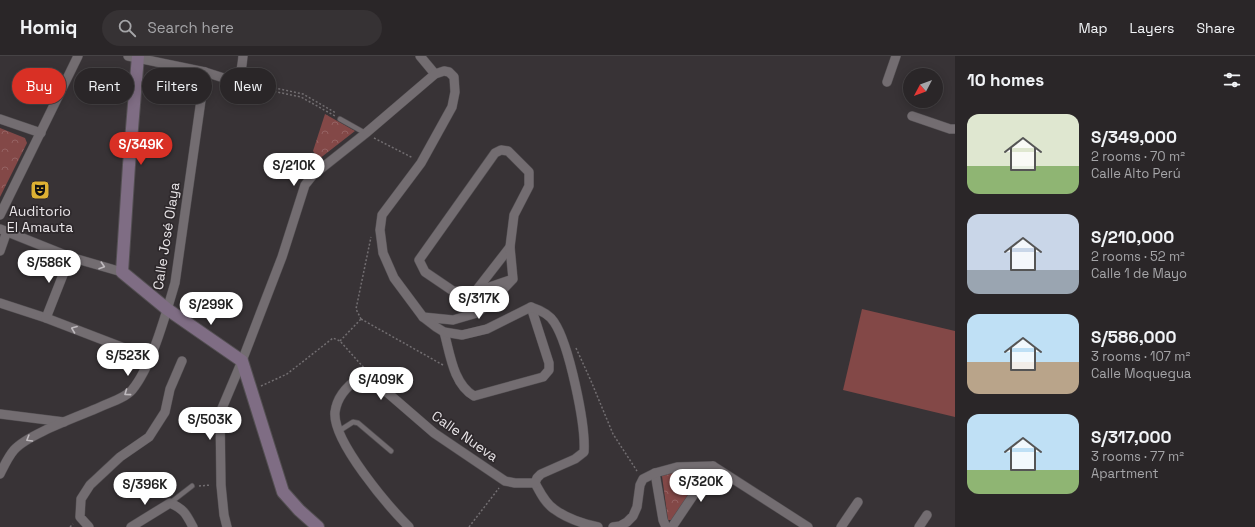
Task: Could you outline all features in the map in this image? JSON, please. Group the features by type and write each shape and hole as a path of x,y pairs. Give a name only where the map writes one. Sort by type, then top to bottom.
{"street":[{"path":"0,215 78,56"},
{"path":"241,68 243,56"},
{"path":"420,56 435,74"},
{"path":"887,82 896,56"},
{"path":"122,272 134,57 186,68"},
{"path":"227,527 224,515 221,485 220,413 242,361 282,257 305,185 313,175 366,133 435,74 444,71 449,72 454,77 455,92 452,107 421,162 382,215 380,230 383,253 394,278 423,317 444,332 462,335 487,329 531,307 542,311 554,321 564,342 578,396 585,443 584,452 575,459 541,474 534,483 543,497 554,509 571,518 591,526 598,527"},
{"name":"Calle José Olaya","path":"0,474 7,460 15,449 32,438 64,422 118,399 132,391 142,376 150,358 175,283 200,104"},
{"path":"912,116 950,129 955,129"},
{"path":"0,119 41,133"},
{"path":"423,317 453,320 477,313 492,301 513,279 510,247 514,215 529,186 529,172 508,151 501,150 495,153 419,260 425,272 453,291 475,292 513,279"},
{"path":"0,251 3,230 70,257 122,272 167,309 242,361 250,391 283,492 299,510 318,527"},
{"path":"475,292 510,247"},
{"path":"46,318 70,257"},
{"path":"0,303 46,318 150,358"},
{"path":"444,332 456,374 467,392 474,396 543,377 549,370 549,363 531,307"},
{"path":"89,527 80,517 81,499 90,485 120,457 149,437 165,412 170,389 182,361"},
{"path":"370,380 359,378 349,385 341,395 335,413 338,431 361,471 409,527"},
{"name":"Calle Nueva","path":"370,380 382,388 434,433 505,481 515,483 534,483"},
{"path":"0,414 64,422"},
{"path":"618,527 627,522 637,507 640,485 643,479 655,473 677,467 713,466 808,527"},
{"path":"672,527 713,466"},
{"path":"655,473 663,520 666,527"},
{"path":"841,527 858,502"},
{"path":"131,527 170,503 181,508 188,516 193,527"},
{"path":"919,527 927,515"}],"lane":[{"path":"340,119 366,133"},
{"path":"338,431 353,422 358,424 391,451"},
{"path":"170,503 192,486"}],"path":[{"path":"276,88 303,94 339,115 340,119"},
{"path":"276,92 300,97 340,119"},
{"path":"366,133 421,162"},
{"path":"368,247 356,309 361,318 436,361"},
{"path":"340,341 361,318"},
{"path":"250,391 287,374 333,338 340,341 364,369 370,380"},
{"path":"564,342 575,347 591,381 612,434 643,479"},
{"path":"469,527 505,481"},
{"path":"192,486 221,485"}],"green space":[{"path":"325,114 355,131 319,159 313,151"},
{"path":"0,128 25,138 27,143 0,197"},
{"path":"862,309 955,331 955,417 843,390"},
{"path":"700,471 701,475 672,520 668,520 662,476 665,473"}],"place":[{"name":"Auditorio El Amauta","path":"40,190"}]}
